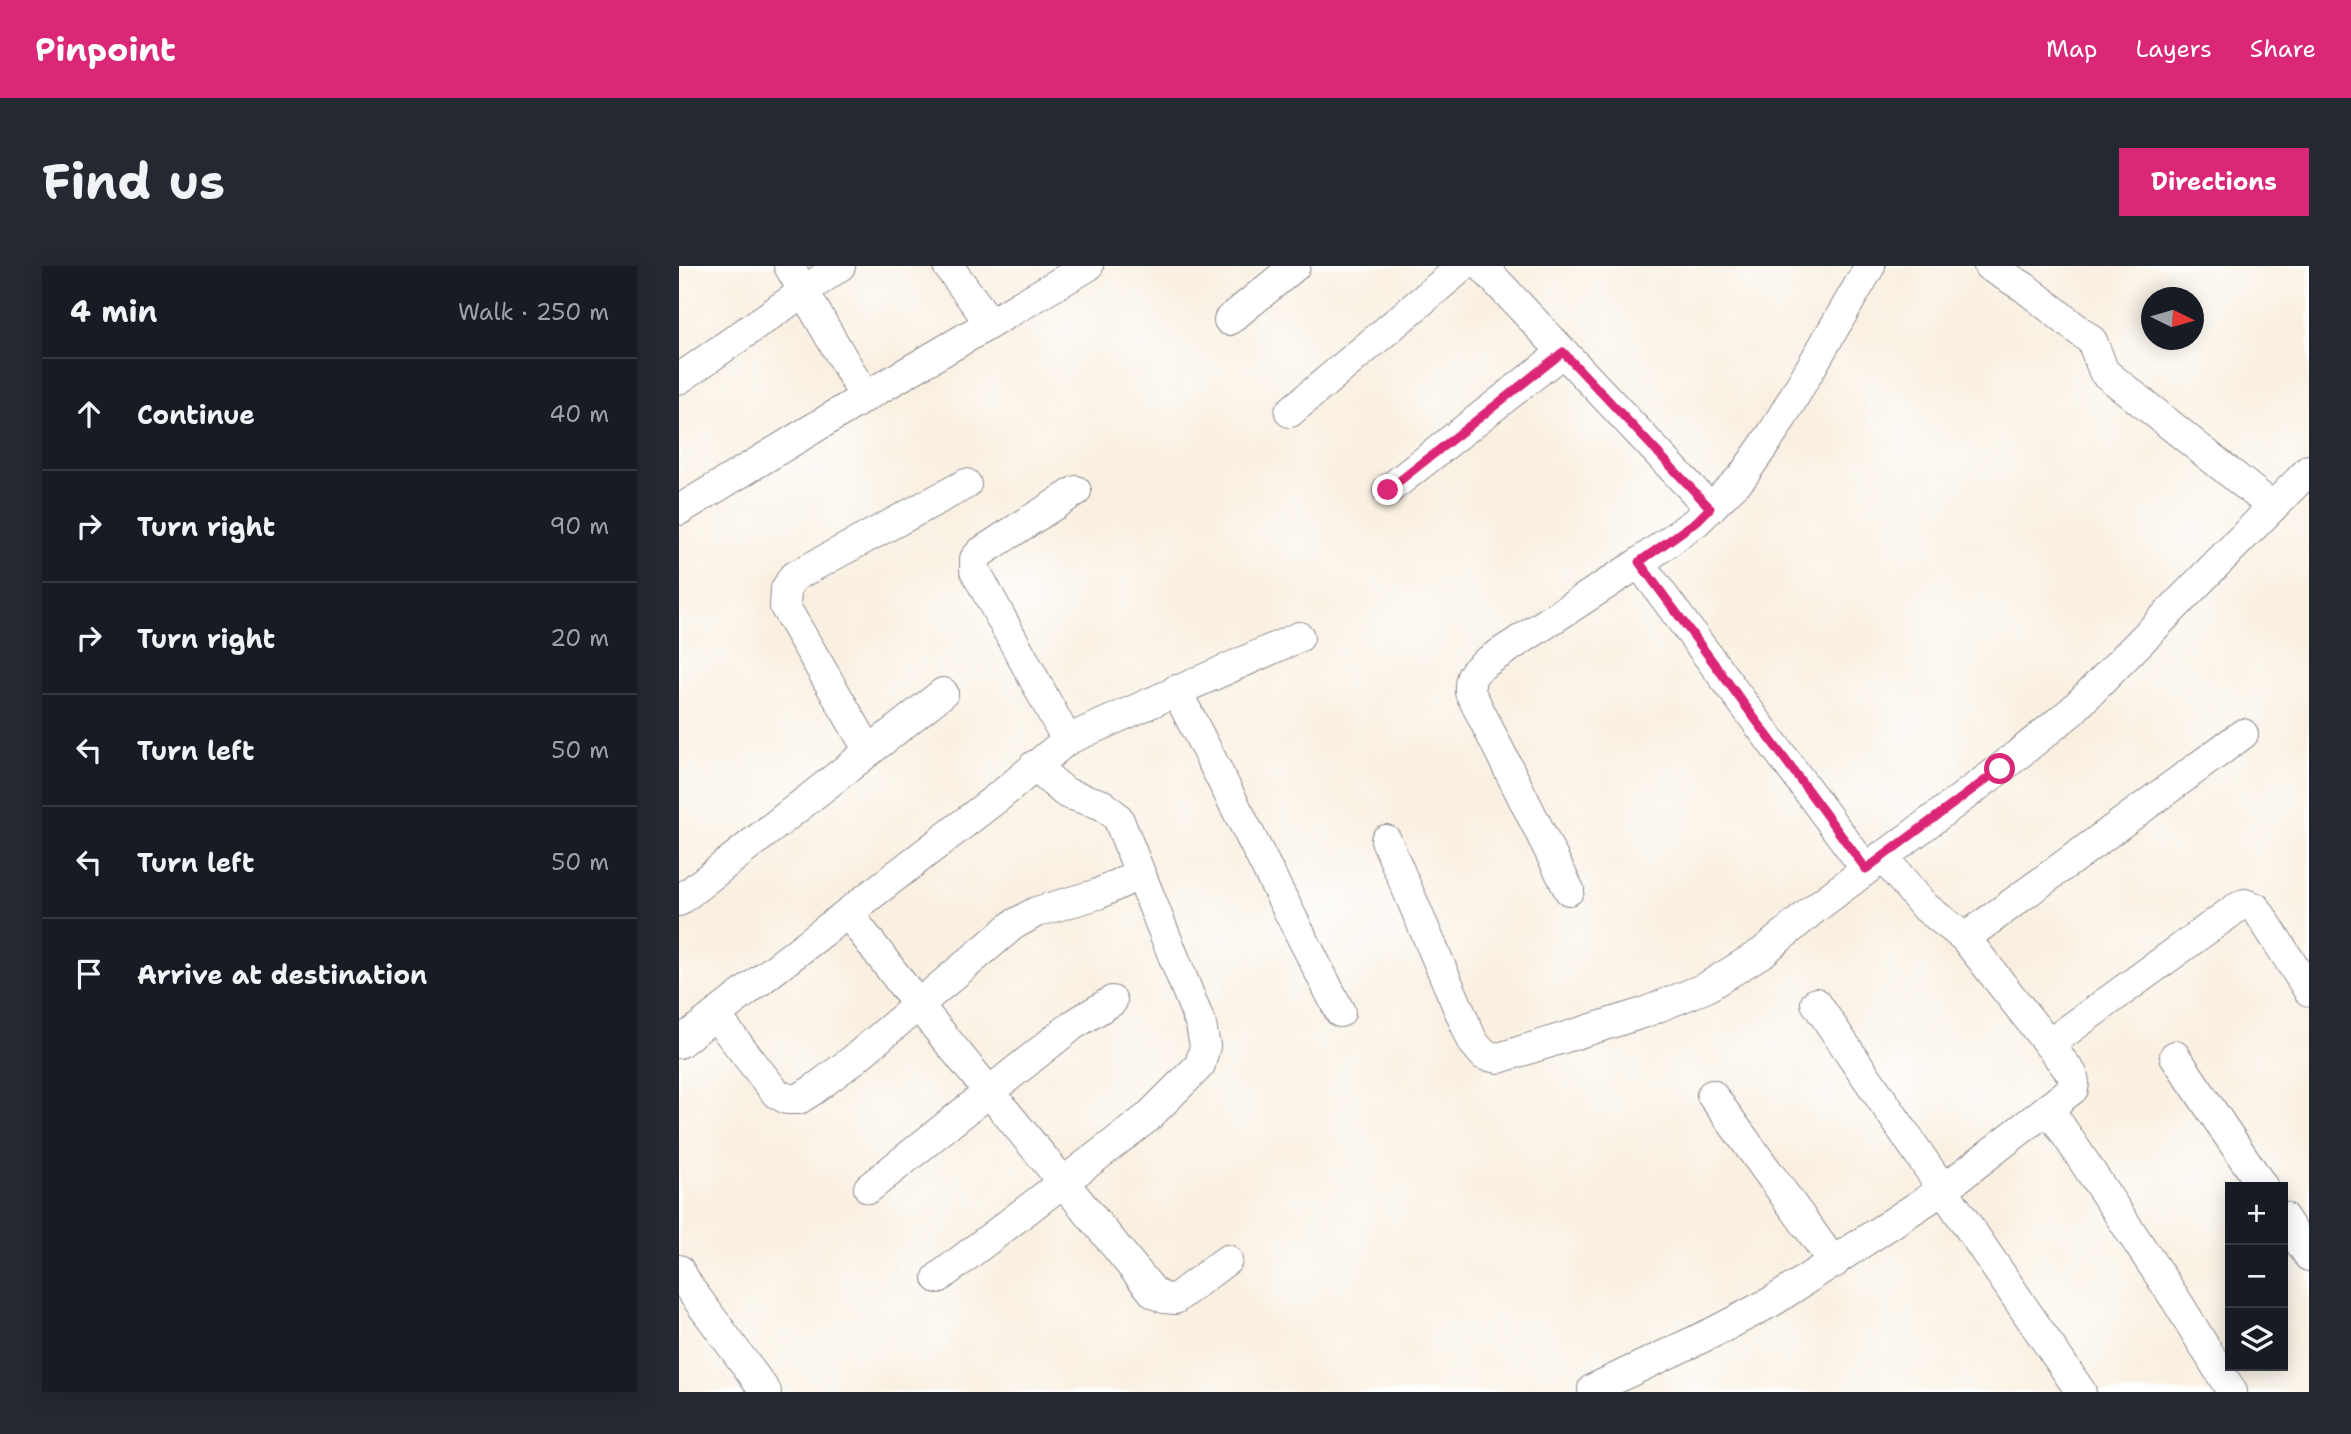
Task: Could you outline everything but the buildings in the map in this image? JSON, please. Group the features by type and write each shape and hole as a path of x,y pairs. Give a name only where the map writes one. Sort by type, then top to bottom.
{"street":[{"path":"789,266 865,397"},
{"path":"679,379 840,266"},
{"path":"948,266 990,323"},
{"path":"679,510 1089,266"},
{"path":"1229,320 1295,266"},
{"path":"1290,412 1462,266"},
{"path":"1482,266 1710,508"},
{"path":"1569,890 1470,692 1469,680 1474,671 1485,663 1697,521 1742,477 1774,431 1870,266"},
{"path":"1989,266 2024,287 2092,341 2104,372 2273,507"},
{"path":"1388,490 1563,352"},
{"path":"1386,841 1473,1042 1485,1055 1499,1058 1643,1013 1705,988 1763,952 1814,909 2000,769 2072,711 2309,470"},
{"path":"869,751 785,607 786,589 793,576 966,484"},
{"path":"1067,740 975,570 975,559 981,552 1076,491"},
{"path":"1593,1389 1773,1301 1944,1189 2067,1095 2073,1089 2074,1082 2072,1074 1965,938 1874,863 1639,562"},
{"path":"679,1043 1002,794 1067,740 1299,637"},
{"path":"1177,690 1340,1012"},
{"path":"679,901 943,693"},
{"path":"1965,938 2243,734"},
{"path":"937,1278 1147,1118 1200,1065 1205,1046 1201,1026 1118,818 1103,805 1066,793 1034,765"},
{"path":"715,1015 776,1093 787,1099 799,1098 853,1060 1013,925 1036,912 1098,894 1140,874"},
{"path":"2049,1044 2245,904 2256,908 2309,991"},
{"path":"848,913 918,1005 1154,1293 1164,1298 1175,1299 1182,1296 1227,1260"},
{"path":"869,1188 1073,1025 1112,1001"},
{"path":"1816,1003 2081,1392"},
{"path":"2175,1056 2260,1182"},
{"path":"1712,1095 1834,1262"},
{"path":"2049,1109 2178,1303 2232,1392"},
{"path":"2288,1224 2309,1256"},
{"path":"679,1270 766,1392"}],"route":[{"path":"1388,490 1563,352 1710,508 1697,521 1639,562 1866,869 2000,769"}]}
